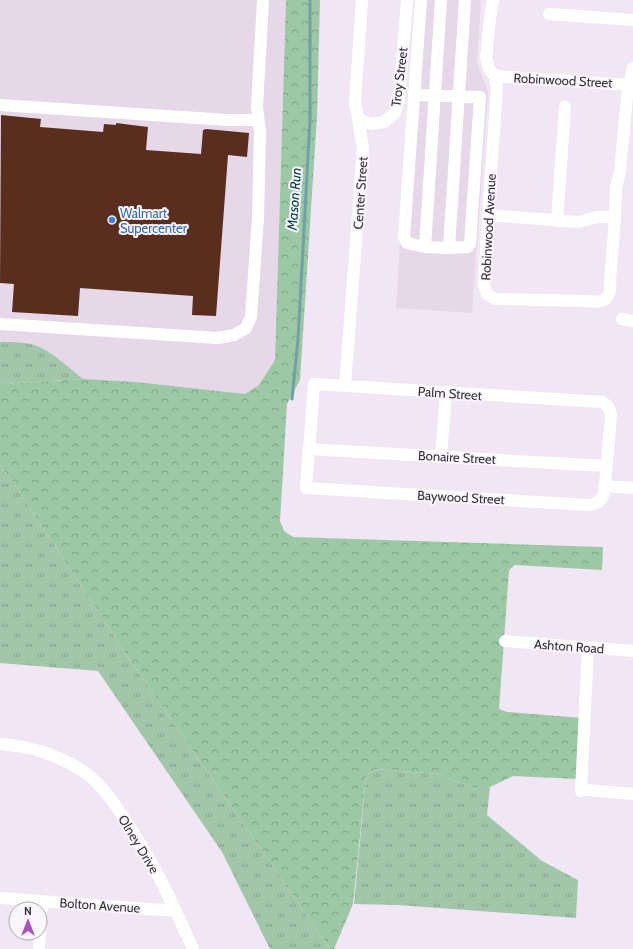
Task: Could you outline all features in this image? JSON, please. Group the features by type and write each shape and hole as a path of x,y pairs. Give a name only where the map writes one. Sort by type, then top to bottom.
{"street":[{"path":"0,324 218,338 234,335 246,328 251,317 258,218 260,132 257,107 263,0"},
{"name":"Center Street","path":"345,386 363,148 355,102 362,0"},
{"name":"Troy Street","path":"358,119 371,124 384,122 395,113 398,100 407,0"},
{"path":"414,95 480,97 470,244 468,247 425,247 407,243 404,237 414,95 421,0"},
{"path":"425,247 441,0"},
{"path":"449,248 464,0"},
{"name":"Robinwood Avenue","path":"493,0 486,57 489,69 495,76 498,88 484,286 487,294 495,299 597,302 604,300 608,296 611,289 610,282 616,188 620,172 627,96 633,68"},
{"path":"549,14 633,20"},
{"name":"Robinwood Street","path":"495,76 630,84"},
{"path":"0,105 228,120 258,120"},
{"name":"Robinwood Street","path":"556,221 565,107"},
{"path":"488,215 578,222 596,218 615,218"},
{"name":"Palm Street","path":"306,488 314,384 602,402 607,405 610,410 604,486"},
{"path":"441,456 446,392"},
{"name":"Bonaire Street","path":"308,449 606,466"},
{"path":"604,486 633,488"},
{"name":"Baywood Street","path":"306,488 588,505 595,504 601,500 604,494 604,486"},
{"name":"Ashton Road","path":"505,641 633,651"},
{"path":"588,648 584,791 633,794"},
{"name":"Olney Drive","path":"0,744 37,750 61,759 84,772 107,794 128,824 158,873 193,949"},
{"name":"Bolton Avenue","path":"0,898 42,901"},
{"name":"Bolton Avenue","path":"48,901 176,911"}],"shaded area":[{"path":"0,0 286,0 275,360 259,385 245,394 136,382 83,379 50,352 10,342 0,342"},
{"path":"415,0 481,0 477,64 488,91 472,313 396,308"}],"green space":[{"path":"286,0 320,0 317,116 300,380 287,404 280,521 284,531 293,537 603,547 602,570 515,565 509,570 499,709 507,712 582,718 578,779 513,776 490,787 473,787 437,774 375,769 366,776 353,904 334,949 330,949 128,657 15,485 0,465 0,384 83,379 136,382 245,394 259,385 275,360"},
{"path":"0,342 24,343 37,346 55,357 83,379 0,384"},
{"path":"0,465 15,485 128,657 330,949 270,949 222,852 98,671 0,663"},
{"path":"375,769 437,774 473,787 490,787 487,815 542,861 578,880 576,918 398,905 354,904 366,776"}],"building":[{"name":"Walmart Supercenter","path":"1,115 41,119 40,127 103,132 104,124 116,125 116,123 148,127 146,150 201,154 203,130 249,133 247,157 228,155 216,316 192,315 193,296 80,288 78,316 12,312 14,284 0,283"}],"waterway":[{"name":"Mason Run","path":"292,399 298,339 310,120 310,0"}],"place":[{"name":"Walmart Supercenter","path":"112,220"}]}
